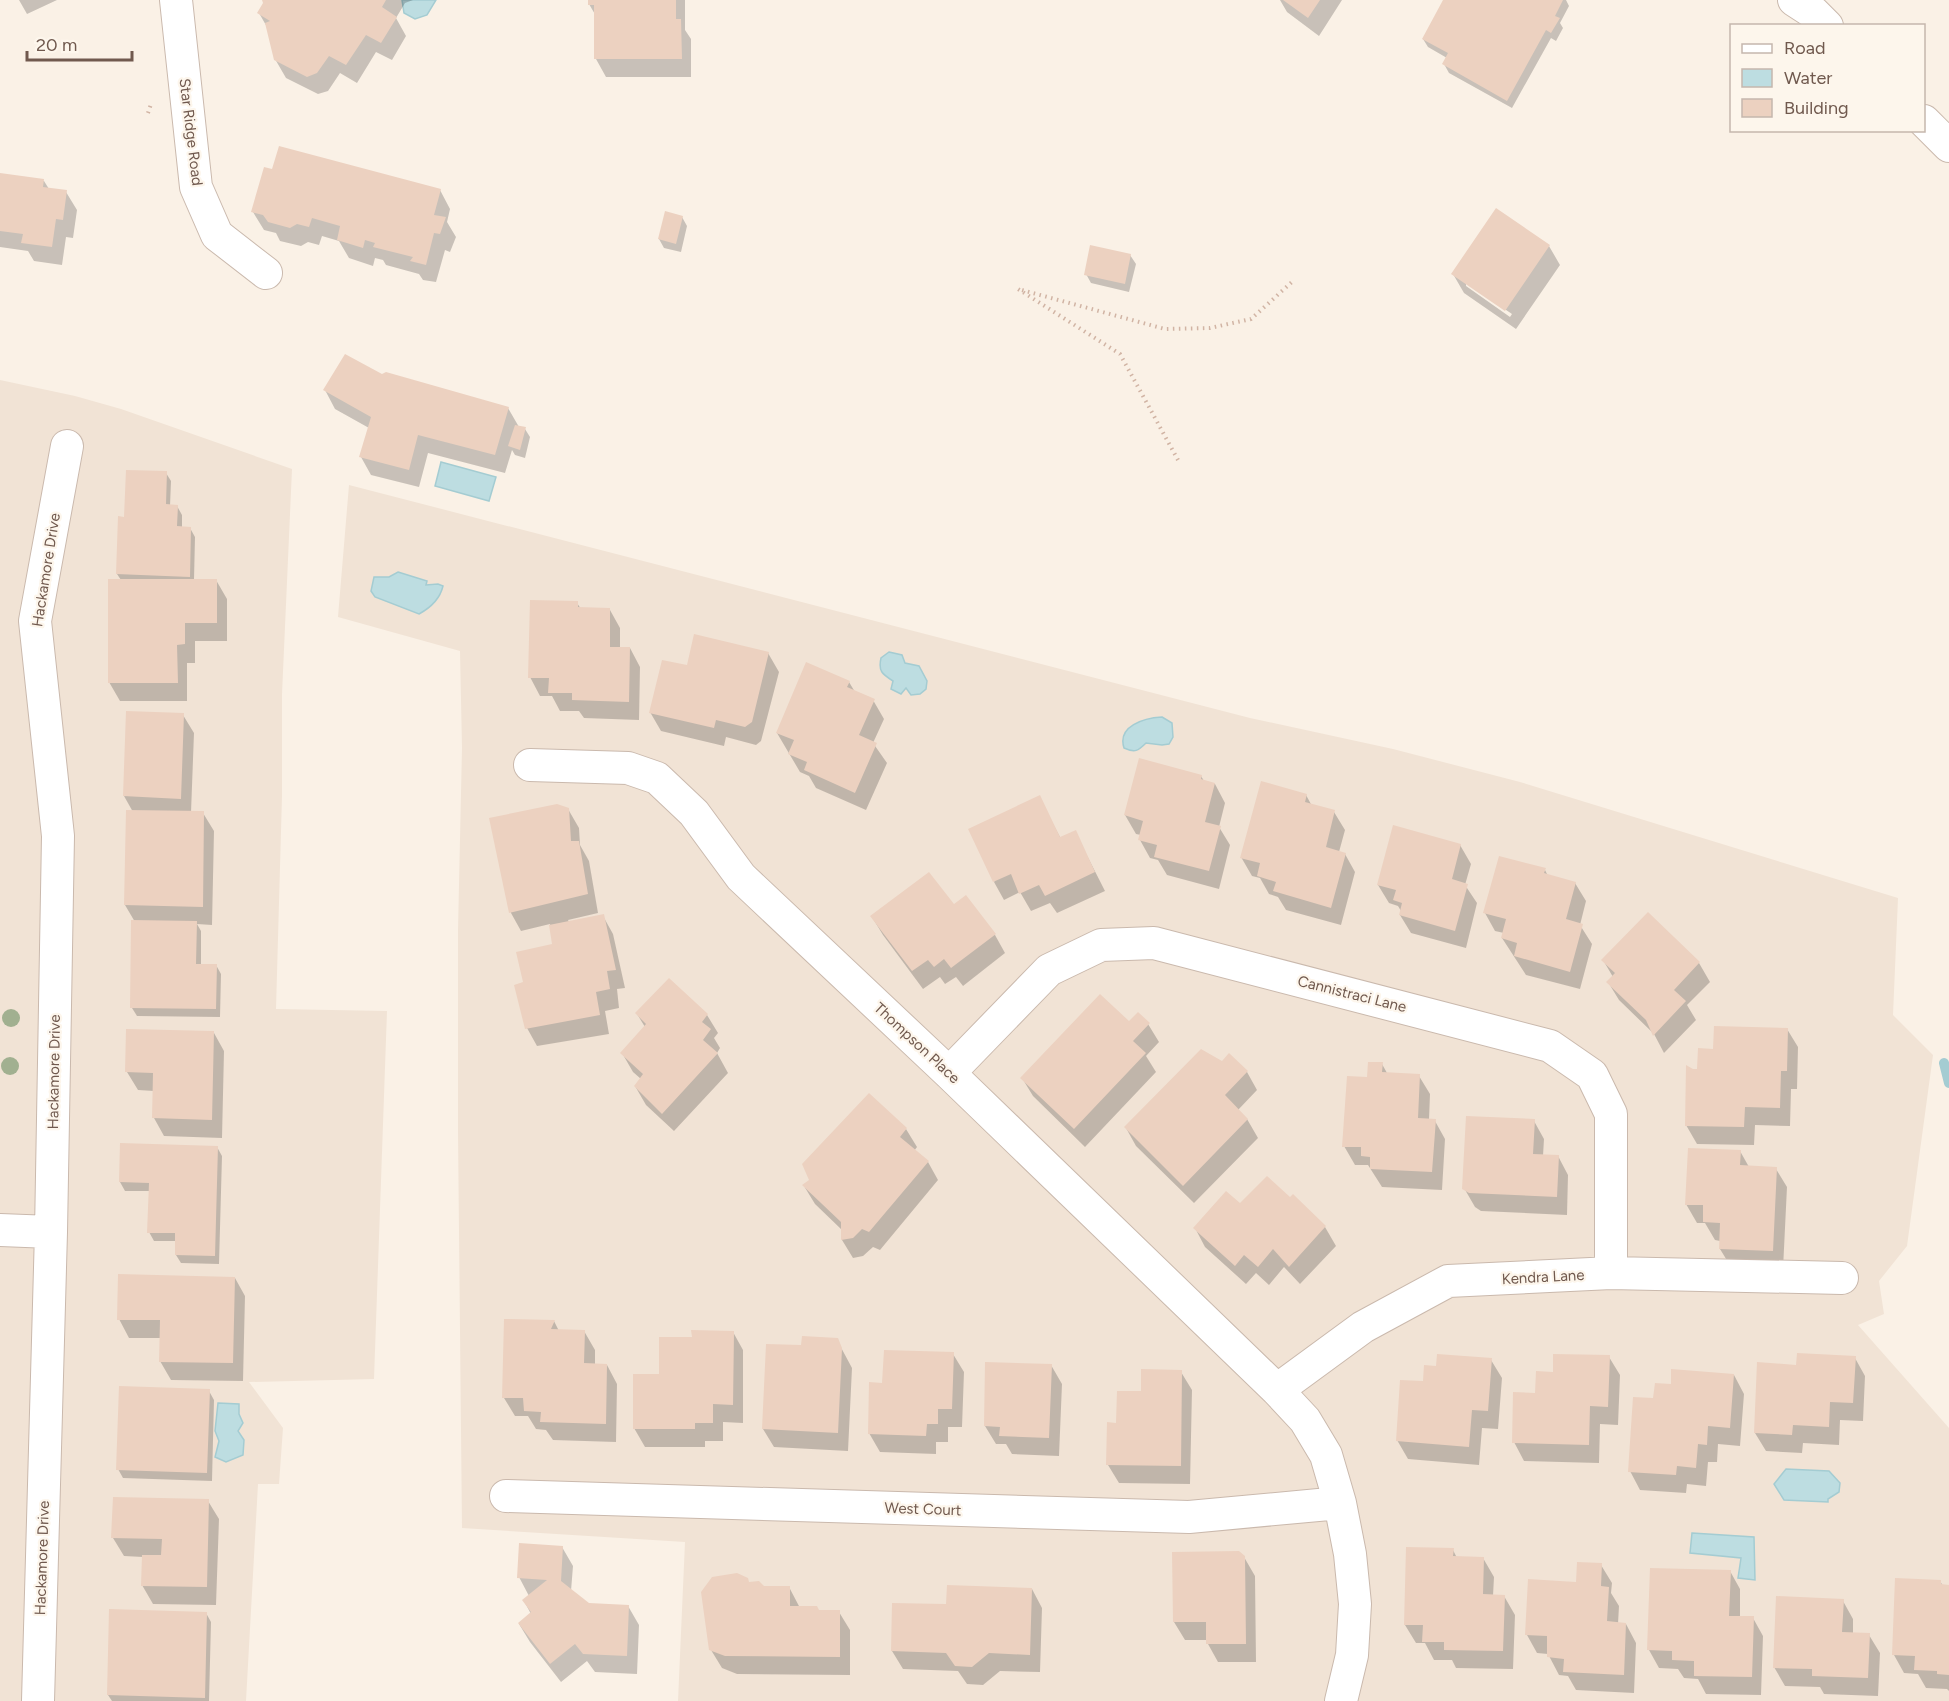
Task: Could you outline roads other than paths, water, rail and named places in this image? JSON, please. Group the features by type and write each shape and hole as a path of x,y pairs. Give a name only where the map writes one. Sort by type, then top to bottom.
{"street":[{"name":"Star Ridge Road","path":"176,0 196,187 217,235 266,273"},
{"path":"1794,0 1814,13 1825,24"},
{"path":"1925,123 1949,146"},
{"name":"Hackamore Drive","path":"38,1701 51,1232 58,836 35,621 67,446"},
{"name":"Thompson Place","path":"530,765 627,768 657,778 694,813 741,877 949,1072 1277,1390 1305,1420 1326,1455 1340,1503 1350,1554 1355,1605 1352,1655 1341,1701"},
{"name":"Cannistraci Lane","path":"949,1072 1049,970 1101,945 1154,943 1550,1046 1592,1075 1611,1114 1611,1273"},
{"path":"0,1230 51,1232"},
{"name":"Kendra Lane","path":"1277,1390 1363,1327 1448,1281 1611,1273 1842,1278"},
{"name":"West Court","path":"506,1497 1189,1517 1340,1503"}],"water":[{"path":"402,0 436,0 427,15 415,19 404,13"},
{"path":"441,462 496,477 489,501 435,486"},
{"path":"398,572 427,581 426,585 443,586 440,595 431,606 419,614 375,597 371,591 374,577 389,577"},
{"path":"889,652 902,655 905,663 919,666 927,681 926,689 920,694 911,695 906,688 901,694 891,689 893,681 884,674 880,666 881,658"},
{"path":"1162,717 1172,723 1173,737 1169,744 1146,743 1134,751 1124,748 1124,734 1128,729 1140,721"},
{"path":"218,1403 239,1404 239,1414 243,1423 238,1431 244,1440 243,1455 226,1462 215,1457 219,1441 215,1431"},
{"path":"1786,1469 1829,1471 1840,1483 1839,1492 1828,1499 1828,1502 1784,1500 1774,1484"},
{"path":"1692,1533 1754,1537 1755,1580 1738,1578 1741,1558 1690,1553"}],"waterway":[{"path":"1944,1063 1949,1083"}]}
